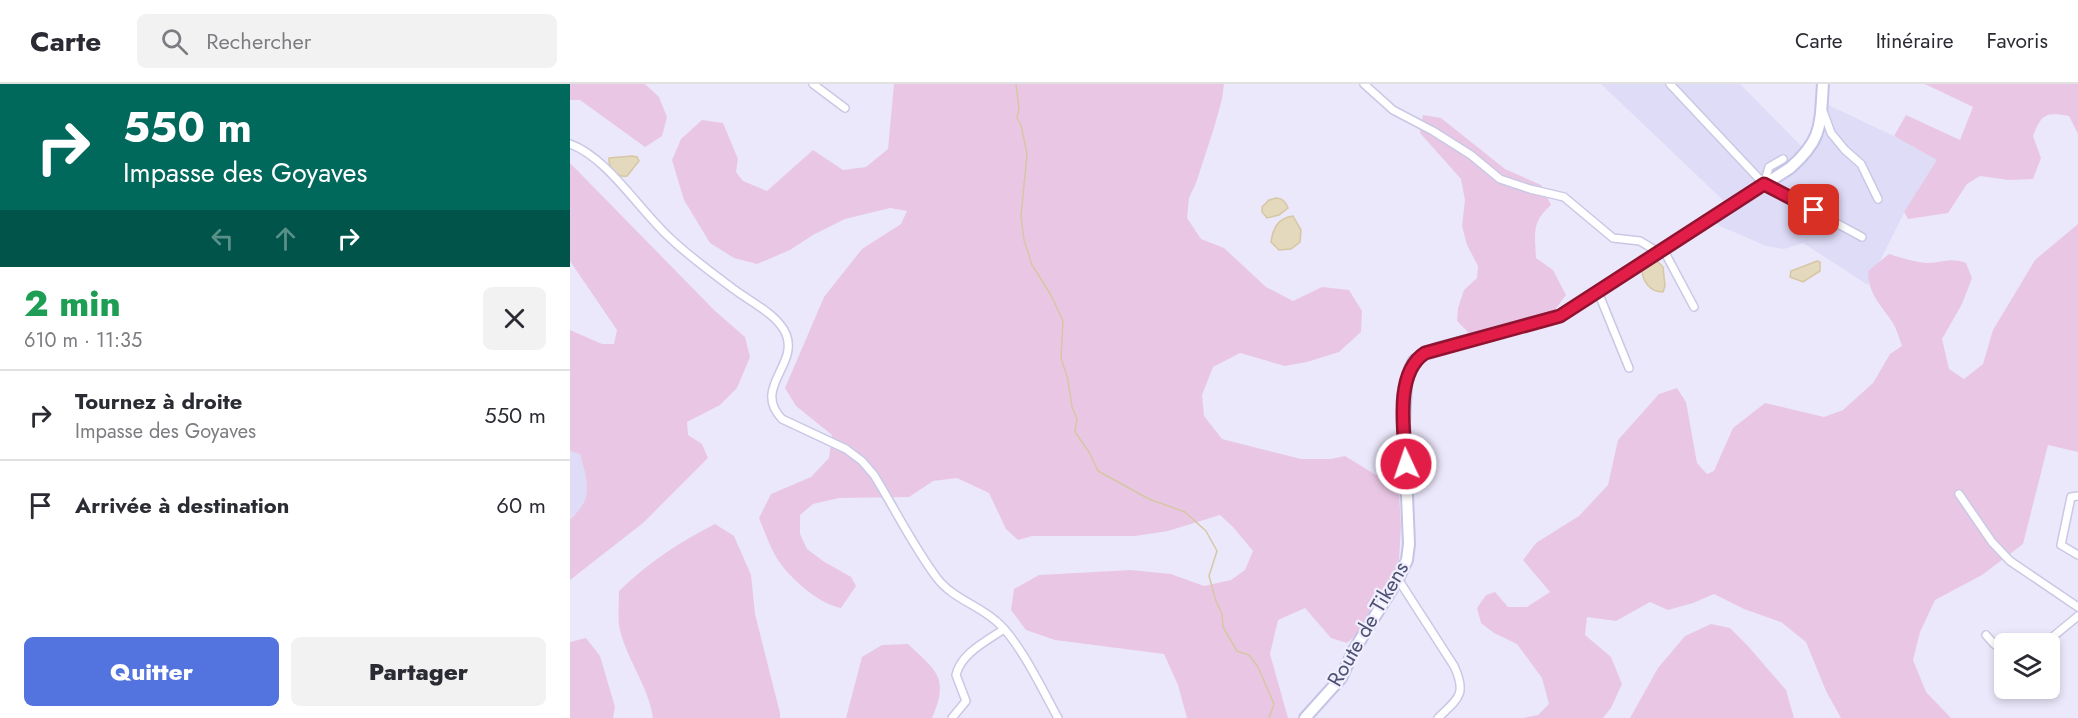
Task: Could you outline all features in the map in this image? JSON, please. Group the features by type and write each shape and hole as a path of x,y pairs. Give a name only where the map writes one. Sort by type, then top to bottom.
{"street":[{"path":"813,84 844,108"},
{"path":"1364,84 1393,110 1471,155 1500,179 1564,197 1612,238 1640,240 1661,251 1694,307"},
{"path":"1670,84 1764,184 1863,237"},
{"name":"Route de Tikens","path":"1305,718 1341,678 1354,650 1398,579 1407,560 1409,544 1404,395 1414,361 1436,349 1560,316 1790,168 1805,155 1813,144 1819,126 1824,84"},
{"path":"1821,108 1831,133 1861,164 1878,199"},
{"path":"570,144 578,147 602,165 670,238 779,323 789,341 786,356 771,396 774,411 782,419 846,449 862,461 874,475 938,579 961,599 997,621 1015,643 1058,718"},
{"path":"1764,184 1769,167 1783,159"},
{"path":"1598,292 1629,368"},
{"path":"1959,494 1992,542 2010,561 2078,608"},
{"path":"2078,496 2071,497 2061,545 2078,555"},
{"path":"1398,579 1454,666 1461,681 1460,696 1438,718"},
{"path":"2057,633 2078,616"},
{"path":"952,718 966,700 956,675 961,663 975,649 1004,629"},
{"path":"1986,635 1994,644"}],"shaded area":[{"path":"570,84 645,84 659,97 667,117 662,136 645,147 580,100 570,100"},
{"path":"894,84 1224,84 1214,128 1189,198 1187,218 1201,239 1224,248 1266,287 1293,301 1322,287 1349,290 1362,311 1361,332 1339,352 1307,362 1285,366 1240,353 1213,367 1202,395 1204,416 1222,439 1301,459 1331,459 1345,456 1376,475 1393,472 1398,475 1401,526 1399,560 1386,588 1359,633 1347,643 1331,638 1305,608 1278,620 1270,654 1288,718 1187,718 1178,685 1164,654 1055,640 1026,630 1011,610 1014,589 1039,575 1131,570 1171,574 1204,586 1231,580 1245,570 1253,551 1220,515 1168,531 1135,536 1032,536 1018,540 1006,529 989,493 957,478 933,481 909,497 839,498 813,504 800,515 800,534 807,549 851,577 856,586 841,608 822,601 812,594 785,570 779,561 759,518 771,494 811,477 829,458 832,435 796,406 785,388 824,297 862,249 901,224 907,211 890,208 845,219 790,250 757,264 734,258 710,243 684,200 672,160 681,139 702,120 723,123 738,159 736,172 743,181 767,191 813,150 843,170 866,167 888,149"},
{"path":"1601,84 1740,84 1810,155 1822,135 1826,104 1938,160 1904,213 1868,285 1803,243 1784,249 1766,246 1720,226 1707,215 1726,203"},
{"path":"1925,84 2078,84 2078,134 2069,116 2055,114 2045,116 2033,136 2041,158 2033,179 2009,180 1980,176 1967,184 1948,213 1908,219 1904,212 1937,160 1894,136 1906,115 1960,140 1973,107"},
{"path":"1423,115 1441,118 1505,169 1541,185 1551,205 1537,223 1536,258 1553,270 1566,295 1554,311 1469,333 1457,321 1458,308 1464,290 1477,278 1478,266 1467,245 1462,226 1465,200 1461,179 1420,133"},
{"path":"637,157 639,161 627,176 617,174 612,169 609,158"},
{"path":"570,163 715,311 745,337 750,357 737,388 720,405 687,422 688,435 702,444 708,458 643,523 570,580 570,519 583,504 587,481 580,454 570,451 570,330 602,344 614,344 617,330 570,261"},
{"path":"1276,198 1284,201 1288,208 1279,215 1267,218 1262,212 1262,207 1269,200"},
{"path":"1293,216 1301,230 1300,242 1291,249 1279,250 1271,242 1273,232 1280,221"},
{"path":"2078,224 2078,452 2048,445 2023,544 1982,575 1935,600 1920,632 1913,660 1926,692 1951,718 1841,718 1826,691 1806,642 1781,622 1744,609 1714,594 1668,610 1650,602 1616,621 1587,617 1585,635 1611,657 1622,684 1611,708 1603,718 1523,718 1538,715 1549,704 1542,678 1517,644 1494,633 1481,623 1477,608 1486,595 1495,592 1508,607 1527,607 1550,592 1523,560 1536,543 1579,516 1608,485 1618,440 1659,394 1677,388 1686,402 1697,463 1707,474 1714,471 1733,428 1765,403 1824,417 1843,410 1873,383 1890,354 1902,346 1893,323 1873,293 1869,279 1868,271 1889,254 1922,262 1951,260 1966,263 1972,278 1962,304 1942,339 1949,369 1964,379 1983,364 1993,330 2035,260"},
{"path":"1657,261 1663,267 1665,286 1663,292 1651,288 1645,282 1642,273 1642,269"},
{"path":"1817,261 1820,262 1820,271 1803,282 1790,277 1791,271"},
{"path":"570,451 580,453 589,488 581,510 570,518"},
{"path":"715,524 734,536 751,575 755,614 780,718 653,718 647,694 622,637 619,625 619,591 664,554"},
{"path":"1711,624 1730,628 1747,645 1786,690 1794,718 1630,718 1658,668 1685,636"},
{"path":"586,638 600,656 615,707 613,718 570,718 570,642"},
{"path":"908,644 933,668 940,684 940,693 932,718 846,718 862,657 882,645"}],"waterway":[{"path":"1016,84 1019,108 1017,118 1021,125 1027,154 1021,216 1024,240 1032,265 1051,295 1063,321 1061,358 1077,419 1075,432 1089,452 1098,471 1149,499 1185,512 1206,531 1217,551 1209,576 1222,614 1223,627 1237,651 1249,655 1258,667 1274,704 1269,718"}],"route":[{"path":"1406,464 1404,395 1410,369 1420,356 1436,349 1560,316 1764,184 1814,210"}]}
